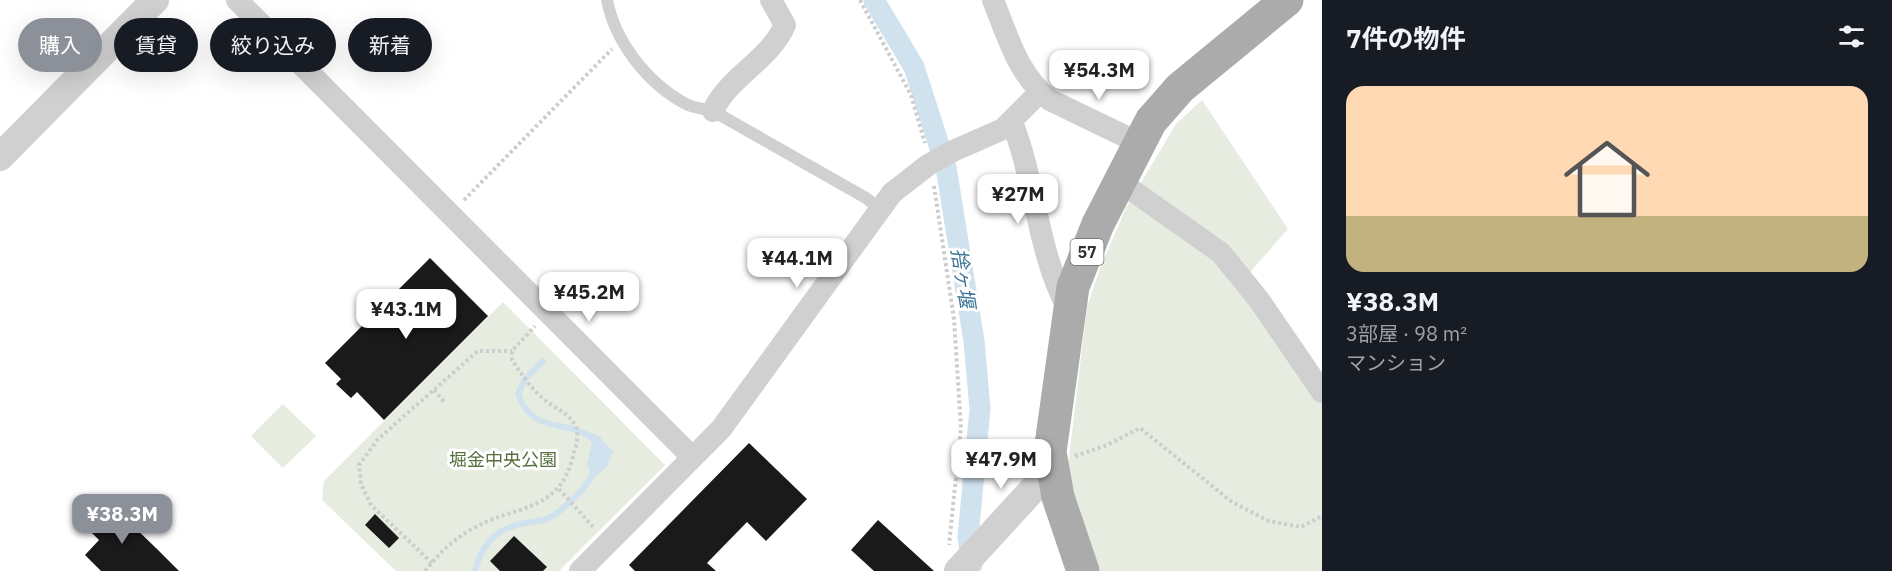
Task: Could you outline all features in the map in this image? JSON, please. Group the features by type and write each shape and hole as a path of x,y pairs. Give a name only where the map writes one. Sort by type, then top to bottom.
{"main road":[{"name":"57","path":"1083,571 1068,531 1062,466 1050,452 1068,309 1081,266 1119,181 1151,121 1180,88 1287,0"}],"street":[{"path":"0,157 156,0"},
{"path":"237,0 692,457"},
{"path":"713,111 719,97 753,66 780,36 785,25 771,0"},
{"path":"993,0 1017,59 1040,92 1050,100 1139,143"},
{"path":"580,571 721,429 879,208 906,181 936,161 1012,122 1040,92"},
{"path":"1012,122 1042,239 1060,295 1068,309"},
{"path":"1119,181 1221,253 1259,300 1322,392"},
{"path":"954,559 980,548 1034,488 1062,466"}],"lane":[{"path":"607,0 610,16 620,40 648,74 673,96 688,105 713,111 866,198 879,208"}],"path":[{"path":"860,0 911,94 923,132 936,161 939,206 954,320 961,428 954,559"},
{"path":"458,206 620,40"},
{"path":"425,571 450,543 476,527 541,502 560,489 570,468 577,439 576,426 564,411 547,401 525,379 512,360 512,351 537,324"},
{"path":"432,563 371,504 361,484 359,465 378,439 478,351 512,351"},
{"path":"434,390 445,403"},
{"path":"1062,466 1140,428 1232,502 1269,521 1301,527 1322,516"},
{"path":"560,489 588,519 599,536"}],"green space":[{"path":"1202,100 1288,229 1239,285 1322,382 1322,571 1100,571 1078,515 1068,466 1087,307 1099,271 1126,208 1176,124"},
{"name":"堀金中央公園","path":"503,302 665,465 559,571 396,571 322,500 324,481"},
{"path":"283,404 316,436 283,468 251,436"}],"water":[{"path":"592,433 599,436 613,452 608,465 597,476 592,476 587,464 592,444 586,434"}],"building":[{"path":"430,258 488,316 384,420 357,392 351,398 336,384 341,379 325,363"},
{"path":"749,443 807,499 766,541 747,522 707,563 716,571 635,571 629,565"},
{"path":"106,500 179,571 101,571 85,555 99,540 83,524"},
{"path":"375,514 399,538 389,548 365,525"},
{"path":"878,520 934,571 874,571 851,550"},
{"path":"514,536 547,567 543,571 500,571 490,561"}],"waterway":[{"name":"捨ヶ堰","path":"874,0 914,67 946,167 974,341 980,409 968,537 972,565"},
{"path":"543,361 525,379 518,394 524,407 540,421 570,428 592,438"},
{"path":"475,571 485,546 497,534 512,526 551,517 580,492 594,471"}]}
